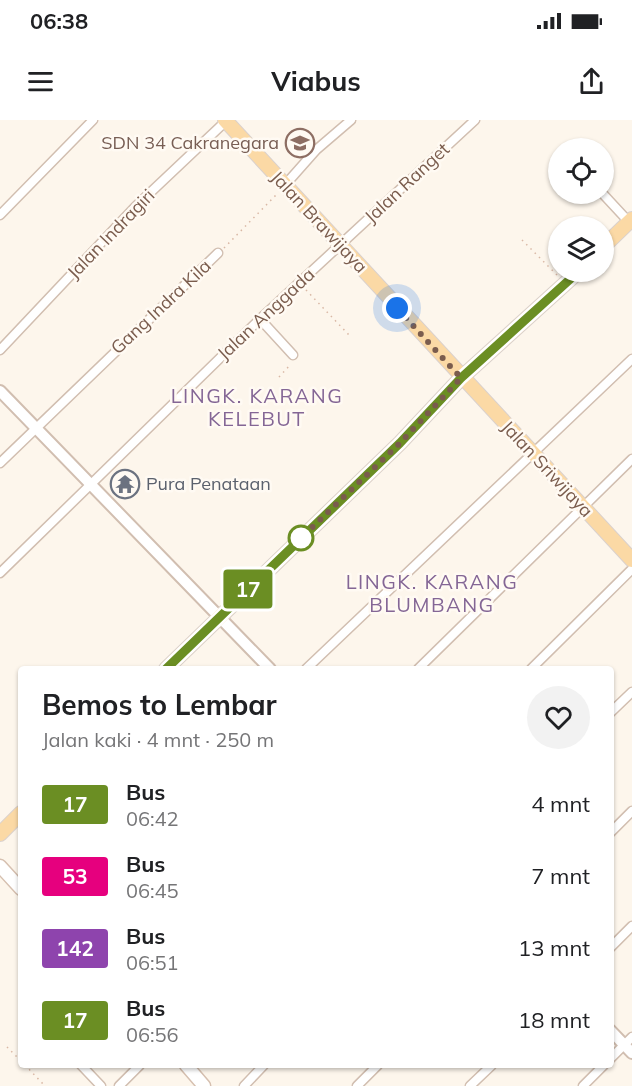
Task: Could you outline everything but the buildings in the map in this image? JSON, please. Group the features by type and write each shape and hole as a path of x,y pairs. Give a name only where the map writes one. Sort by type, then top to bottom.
{"main road":[{"name":"Jalan Brawijaya","path":"230,122 461,378"},
{"path":"614,236 630,220"},
{"path":"169,666 400,443 461,378 565,283"},
{"name":"Jalan Sriwijaya","path":"461,378 534,452 632,560"},
{"path":"0,834 18,816"},
{"path":"0,866 18,886"},
{"path":"189,1068 204,1086"}],"street":[{"path":"0,215 93,120"},
{"path":"285,185 316,150 351,120"},
{"name":"Jalan Ranget","path":"340,245 475,120"},
{"name":"Jalan Indragiri","path":"0,350 135,207 230,122"},
{"path":"613,204 630,220"},
{"name":"Jalan Anggada","path":"0,573 260,319 340,245"},
{"name":"Gang Indra Kila","path":"0,463 219,253"},
{"path":"260,319 293,355"},
{"path":"309,666 632,360"},
{"path":"0,391 267,666"},
{"path":"421,666 632,459"},
{"path":"534,666 632,569"},
{"path":"614,709 632,692"},
{"path":"614,829 632,811"},
{"path":"614,944 632,926"},
{"path":"614,1033 629,1045 614,1056"},
{"path":"84,1068 101,1086"},
{"path":"119,1086 137,1068"},
{"path":"244,1086 261,1068"},
{"path":"357,1086 375,1068"},
{"path":"470,1086 489,1068"},
{"path":"583,1086 601,1068"}],"path":[{"name":"Gang Indra Kila","path":"219,253 285,185"},
{"path":"522,240 565,283"},
{"path":"299,283 350,336"},
{"path":"279,377 293,362 293,355"},
{"path":"7,1047 18,1058"},
{"path":"28,1068 45,1086"}],"bus line":[{"name":"17","path":"169,666 400,443 461,378 567,282"}],"place":[{"name":"SDN 34 Cakranegara","path":"300,143"},
{"name":"Pura Penataan","path":"125,484"}],"district":[{"name":"LINGK. KARANG KELEBUT","path":"257,408"},
{"name":"LINGK. KARANG BLUMBANG","path":"432,594"}],"route":[{"path":"301,538 299,540 400,443 461,378 397,308"}]}
